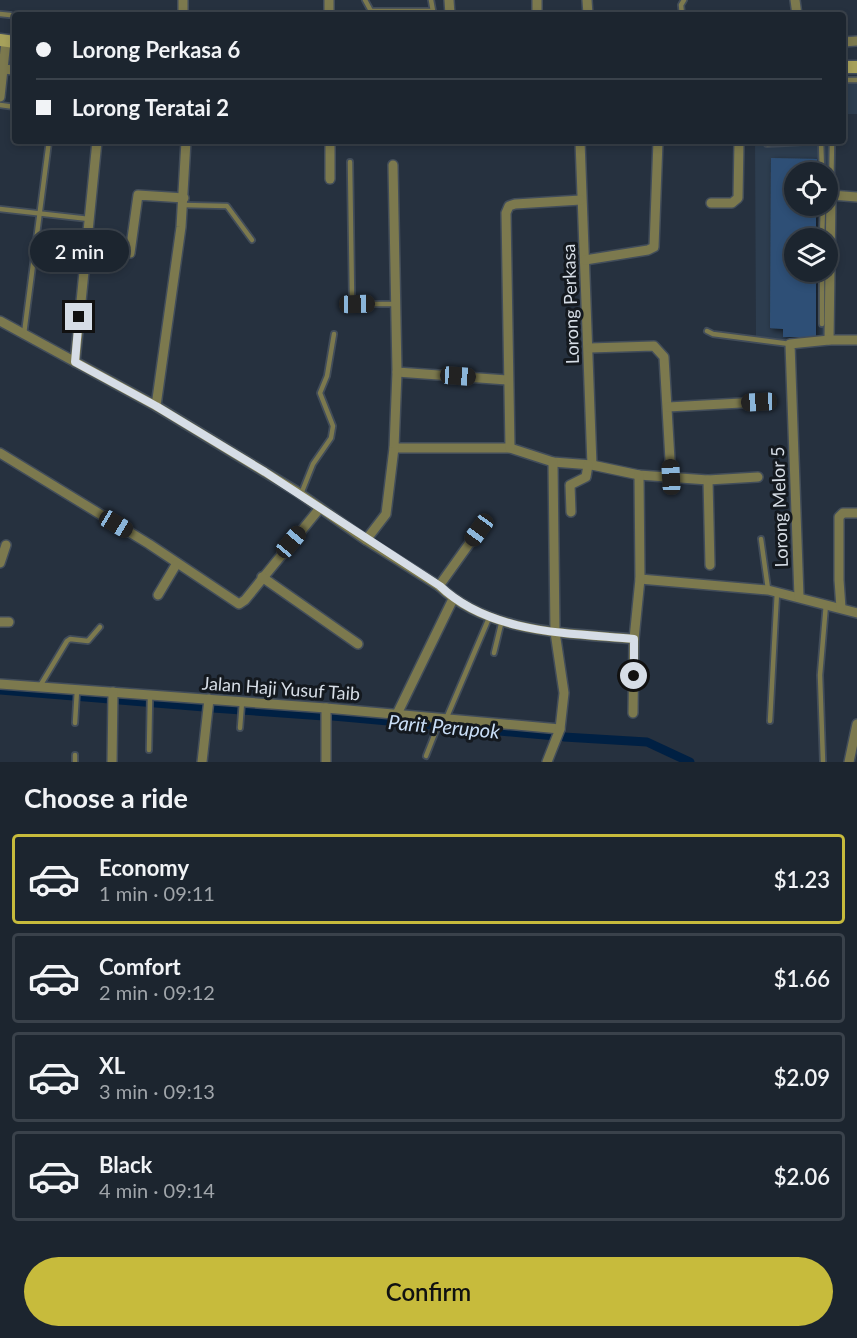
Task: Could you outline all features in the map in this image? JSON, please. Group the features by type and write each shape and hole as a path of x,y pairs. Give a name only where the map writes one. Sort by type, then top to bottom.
{"street":[{"path":"0,97 7,41"},
{"path":"2,69 12,70"},
{"path":"75,362 97,144"},
{"path":"156,406 184,202 186,144"},
{"path":"330,144 330,179"},
{"name":"Lorong Perkasa","path":"580,144 589,348 590,465"},
{"path":"585,260 648,250 654,247 658,144"},
{"path":"711,203 732,203 738,198 740,144"},
{"path":"366,540 386,514 394,448 397,372 393,165"},
{"path":"86,250 130,253 138,195 184,202"},
{"path":"838,199 857,197"},
{"path":"510,448 507,380 506,213 509,206 515,204 581,200"},
{"path":"828,216 829,339"},
{"path":"0,321 156,406 301,494 366,540 440,586 453,599 489,618 555,632 634,639"},
{"path":"790,344 829,339 857,341"},
{"name":"Lorong Melor 5","path":"790,344 799,597"},
{"path":"589,348 654,346 660,350 664,357 671,477"},
{"path":"397,372 507,380"},
{"path":"668,407 759,402"},
{"path":"394,448 510,448 553,462 590,465 639,475 708,480 759,477"},
{"path":"0,453 239,604 245,600 320,508"},
{"path":"547,762 560,729 564,693 555,632 553,462"},
{"path":"571,512 570,485 586,477 590,465"},
{"path":"633,713 634,639 640,579 639,475"},
{"path":"708,480 710,565"},
{"path":"842,608 838,580 839,518 843,513 857,513"},
{"path":"440,586 479,530"},
{"path":"0,563 6,545"},
{"path":"158,595 177,563"},
{"path":"262,577 358,644"},
{"path":"640,579 773,591 857,612"},
{"path":"397,714 453,599"},
{"name":"Jalan Haji Yusuf Taib","path":"0,684 39,687 77,694 114,693 150,699 209,699 241,706 326,708 397,714 441,721 560,729"},
{"path":"112,762 114,693"},
{"path":"202,762 209,699"},
{"path":"326,708 326,762"},
{"path":"849,762 857,724"}],"lane":[{"path":"365,0 371,11 396,12"},
{"path":"0,14 10,15"},
{"path":"24,334 49,144"},
{"path":"821,144 822,162"},
{"path":"831,162 832,144"},
{"path":"350,162 352,299 357,304 396,304"},
{"path":"184,202 227,206 252,240"},
{"path":"0,209 89,219"},
{"path":"822,282 822,324"},
{"path":"707,331 790,344"},
{"path":"301,494 313,464 331,438 333,426 320,393 327,376 334,334"},
{"path":"760,539 773,591 770,721"},
{"path":"823,762 820,675 826,604"},
{"path":"426,756 489,618"},
{"path":"494,653 502,621"},
{"path":"39,687 66,641 70,639 88,641 100,627"},
{"path":"75,723 77,694"},
{"path":"149,750 150,699"},
{"path":"240,728 241,706"},
{"path":"75,755 75,762"}],"shaded area":[{"path":"857,80 857,114 846,114 846,81"},
{"path":"755,144 830,144 830,162 784,162 784,216 828,216 828,228 784,228 784,282 827,282 825,337 789,341 756,337"}],"building":[{"path":"771,158 817,159 817,162 784,162 784,216 816,216 816,228 784,228 784,282 816,282 816,337 783,337 783,329 770,328"}],"waterway":[{"name":"Parit Perupok","path":"0,690 110,699"},
{"name":"Parit Perupok","path":"120,700 204,707"},
{"name":"Parit Perupok","path":"213,708 324,716"},
{"name":"Parit Perupok","path":"333,716 556,736"},
{"name":"Parit Perupok","path":"564,737 647,742 690,762"}],"route":[{"path":"79,317 75,362 156,406 296,491 366,540 440,586 453,599 478,613 489,618 555,632 634,639 634,676"}]}
